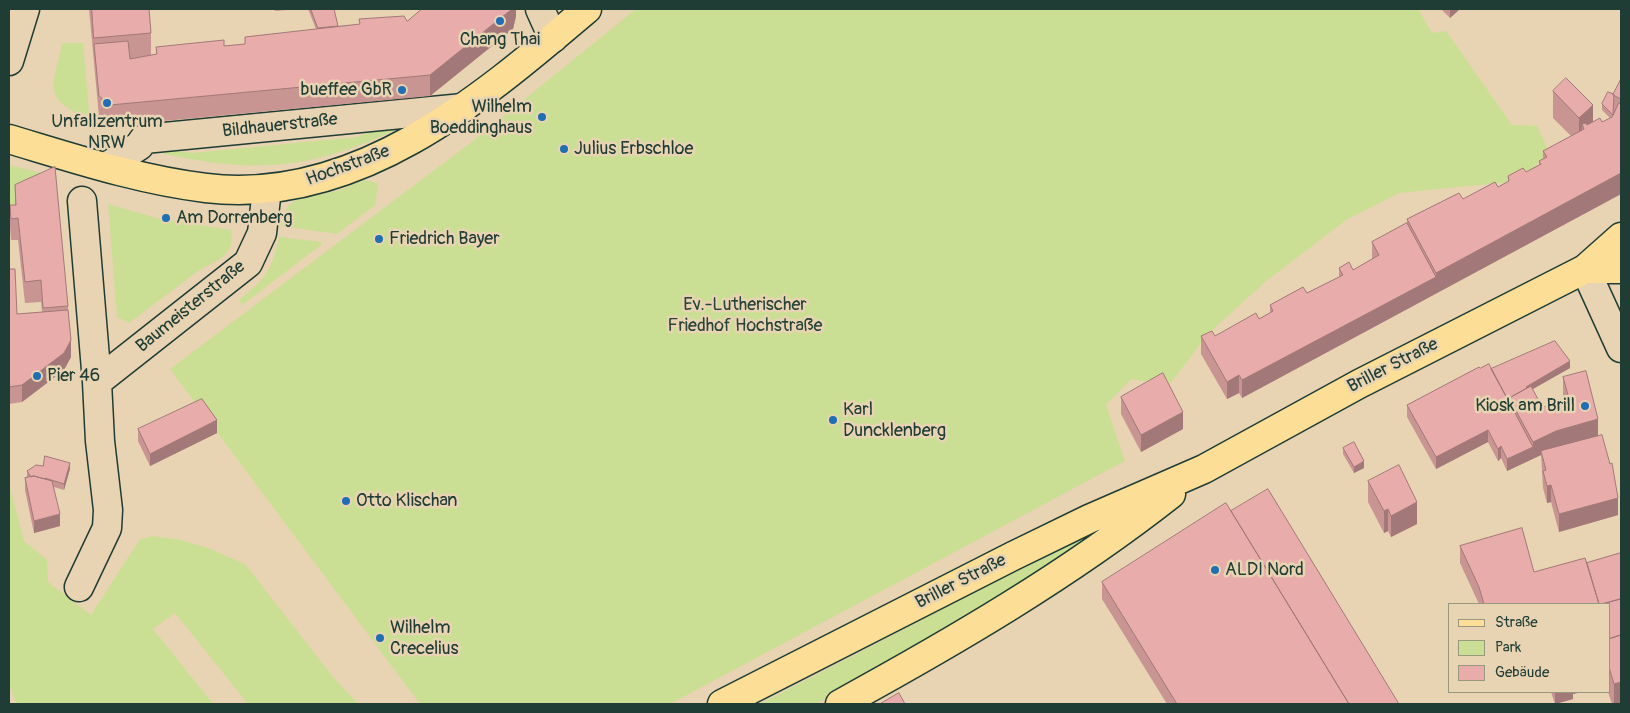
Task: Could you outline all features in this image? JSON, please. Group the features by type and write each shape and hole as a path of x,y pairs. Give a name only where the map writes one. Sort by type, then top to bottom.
{"main road":[{"name":"Hochstraße","path":"9,139 106,167 206,188 267,189 327,177 401,147 463,108 587,9"},
{"name":"Briller Straße","path":"722,704 841,642 1022,552 1204,469 1359,384 1585,269 1621,237"},
{"path":"1585,269 1621,258"},
{"name":"Briller Straße","path":"1585,269 1621,269"},
{"name":"Briller Straße","path":"840,704 945,647 1033,591 1118,536 1204,469"}],"street":[{"path":"9,61 25,9"},
{"path":"540,9 553,38"},
{"name":"Bildhauerstraße","path":"106,167 139,146 144,139 463,108"},
{"name":"Baumeisterstraße","path":"97,382 248,263 262,233 267,189"},
{"path":"79,587 107,528 108,510 100,441 82,201"},
{"path":"1585,269 1621,348"}],"green space":[{"name":"Ev.-Lutherischer Friedhof Hochstraße","path":"636,9 1418,9 1432,33 1446,31 1512,125 1537,126 1549,152 1520,181 1399,193 1346,220 1265,282 1208,334 1169,385 1131,379 1106,405 1125,461 670,704 420,704 170,369 469,144"},
{"path":"62,43 83,43 90,121 64,105 57,98 54,91 55,72"},
{"path":"390,125 398,129 365,143 307,161 251,165 222,164 156,152 158,148 192,153 357,137"},
{"path":"9,165 58,177 55,188 9,210"},
{"path":"364,180 378,183 375,205 337,234 280,226 287,207 297,199 337,191"},
{"path":"108,204 157,218 231,230 231,245 229,250 220,259 201,269 129,323 117,317"},
{"path":"279,237 321,242 321,245 242,305 239,300 261,280 270,266"},
{"path":"9,484 24,541 47,560 48,582 91,615 140,539 153,536 181,540 208,548 245,564 333,677 358,704 248,704 175,613 153,629 213,704 17,704 9,685"},
{"path":"1080,538 1085,540 1084,544 883,667 816,704 760,704"}],"building":[{"path":"92,9 149,9 151,33 94,38"},
{"path":"311,9 334,9 338,26 318,28"},
{"path":"422,9 512,9 430,75 110,105 99,96 94,44 128,41 130,59 157,54 156,47 224,40 224,46 245,44 245,37 360,24 359,19 404,16 407,21"},
{"path":"1566,78 1593,105 1579,118 1553,91"},
{"path":"1621,79 1621,99 1613,95"},
{"path":"1608,92 1614,94 1613,115 1602,104"},
{"path":"1619,103 1621,104 1621,173 1436,273 1407,219 1459,193 1463,199 1495,182 1498,187 1509,181 1508,176 1523,168 1526,172 1541,164 1539,161 1547,157 1543,151 1584,129 1582,124 1586,123 1587,125 1600,118 1602,122 1612,117"},
{"path":"55,167 68,306 43,308 41,280 25,282 18,218 11,219 10,205 16,205 15,185"},
{"path":"1407,223 1436,277 1242,380 1239,375 1227,382 1201,336 1212,331 1215,336 1256,313 1259,319 1273,311 1270,305 1303,287 1307,293 1343,275 1339,268 1349,262 1353,270 1379,255 1372,242"},
{"path":"9,269 15,269 17,314 68,310 71,340 64,353 22,385 9,387"},
{"path":"1555,341 1570,361 1509,398 1509,402 1491,369"},
{"path":"1489,364 1533,447 1507,459 1501,446 1498,449 1488,430 1436,457 1407,405 1479,367"},
{"path":"1586,371 1598,419 1556,431 1533,442 1509,398 1531,386 1542,407 1570,402 1563,377"},
{"path":"1163,373 1183,412 1141,435 1121,397"},
{"path":"202,399 217,420 150,454 138,429"},
{"path":"1602,435 1610,464 1612,463 1618,498 1559,514 1551,485 1547,486 1543,471 1546,470 1541,451"},
{"path":"1354,442 1364,461 1354,467 1343,448"},
{"path":"45,456 70,463 64,484 45,478 31,477 27,471 36,465 43,466"},
{"path":"1399,465 1417,502 1391,516 1388,509 1384,511 1368,481"},
{"path":"34,476 52,481 60,514 34,521 25,478"},
{"path":"1268,489 1399,704 1349,704 1231,511"},
{"path":"1226,503 1349,704 1177,704 1102,582"},
{"path":"1522,528 1534,572 1585,558 1599,603 1484,603 1479,587 1460,546"},
{"path":"1621,553 1621,599 1599,603 1587,563"},
{"path":"1621,599 1621,635 1610,639 1610,603 1606,603"},
{"path":"1621,635 1621,682 1614,684 1610,670 1610,639"},
{"path":"899,693 905,704 880,704"}],"place":[{"name":"Chang Thai","path":"500,21"},
{"name":"bueffee GbR","path":"402,90"},
{"name":"Unfallzentrum NRW","path":"107,103"},
{"name":"Wilhelm Boeddinghaus","path":"542,117"},
{"name":"Julius Erbschloe","path":"564,149"},
{"name":"Am Dorrenberg","path":"166,218"},
{"name":"Friedrich Bayer","path":"379,239"},
{"name":"Pier 46","path":"37,376"},
{"name":"Kiosk am Brill","path":"1585,406"},
{"name":"Karl Duncklenberg","path":"833,420"},
{"name":"Otto Klischan","path":"346,501"},
{"name":"ALDI Nord","path":"1215,570"},
{"name":"Wilhelm Crecelius","path":"380,638"}]}
